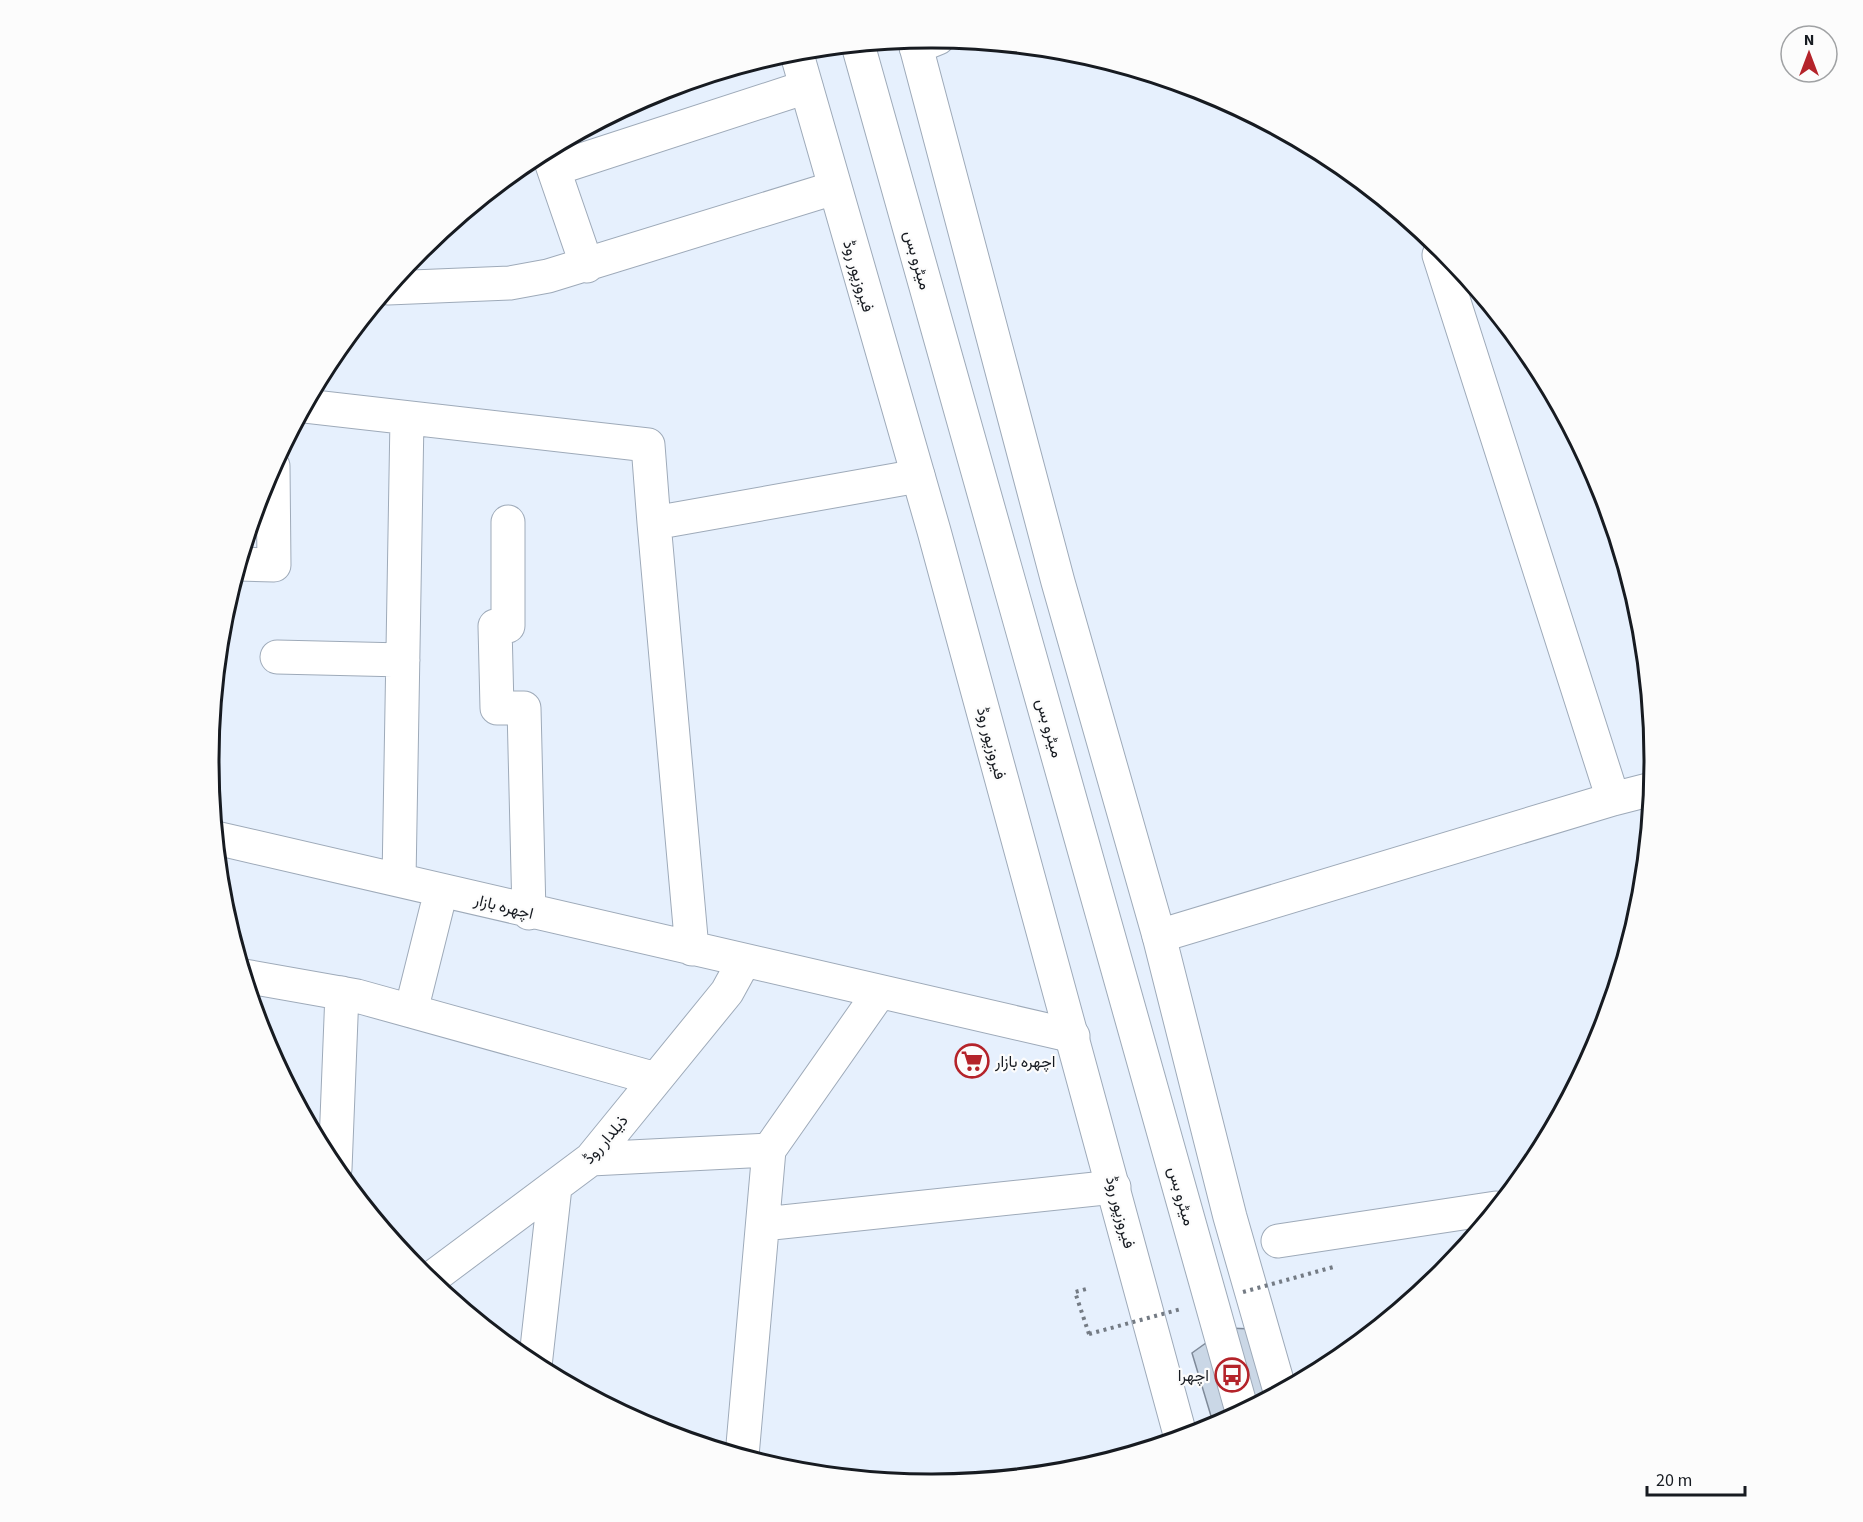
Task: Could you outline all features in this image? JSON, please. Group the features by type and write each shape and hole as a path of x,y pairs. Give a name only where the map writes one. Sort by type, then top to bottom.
{"street":[{"path":"925,48 1055,572 1159,936 1230,1217 1278,1383"},
{"name":"میٹرو بس","path":"860,52 1240,1403"},
{"name":"فیروزپور روڈ","path":"799,61 918,476 1073,1036 1179,1429"},
{"path":"587,266 550,160 806,87"},
{"path":"398,288 510,283 587,266 834,188"},
{"path":"1442,263 1613,799"},
{"path":"313,407 648,445 692,949"},
{"path":"399,880 407,417"},
{"path":"654,523 918,476"},
{"path":"246,564 273,565 273,488"},
{"path":"508,522 508,626 495,626 497,708 524,708 530,913"},
{"path":"277,657 403,660"},
{"path":"1159,936 1643,791"},
{"name":"اچھرہ بازار","path":"223,840 530,913 1073,1036"},
{"path":"411,1011 441,891"},
{"name":"ذیلدار روڈ","path":"437,1274 591,1160 727,992 744,961"},
{"path":"252,977 342,993 656,1079"},
{"path":"336,1152 342,993"},
{"path":"743,1449 769,1150 879,993"},
{"path":"591,1160 769,1150"},
{"path":"536,1355 555,1187"},
{"path":"763,1224 1114,1187"},
{"path":"1278,1241 1485,1210"}],"path":[{"path":"1089,1334 1076,1292 1090,1288"}],"building":[{"name":"اچھرا","path":"1227,1328 1252,1329 1269,1388 1211,1417 1192,1353"}],"place":[{"name":"اچھرہ بازار","path":"972,1061"},
{"name":"اچھرا","path":"1232,1375"}]}
